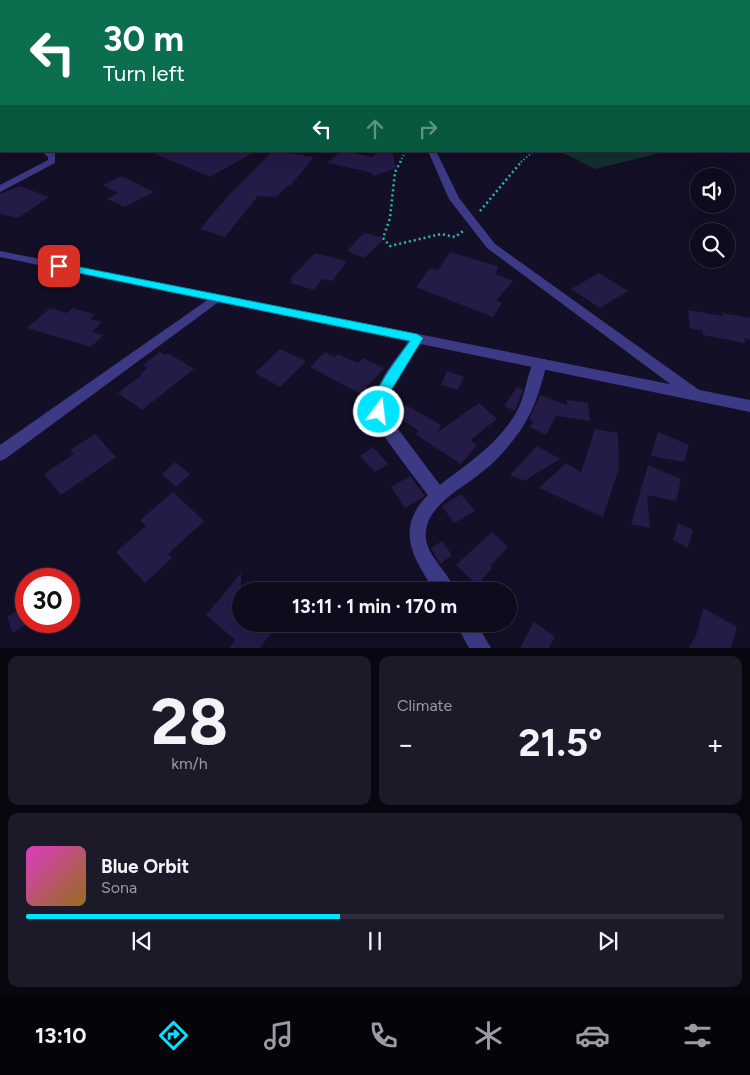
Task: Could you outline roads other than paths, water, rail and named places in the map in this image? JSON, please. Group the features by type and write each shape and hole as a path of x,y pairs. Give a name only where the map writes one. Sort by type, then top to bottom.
{"street":[{"path":"0,189 48,164 52,156 47,152"},
{"path":"432,152 454,199 491,246 520,270 694,394"},
{"path":"0,254 750,406"},
{"path":"0,454 216,298"},
{"path":"417,338 384,391 379,402 379,412 384,423 438,495"},
{"path":"440,582 421,552 417,531 425,510 438,495 477,467 508,435 530,401 540,363"},
{"path":"471,632 481,648"}]}
